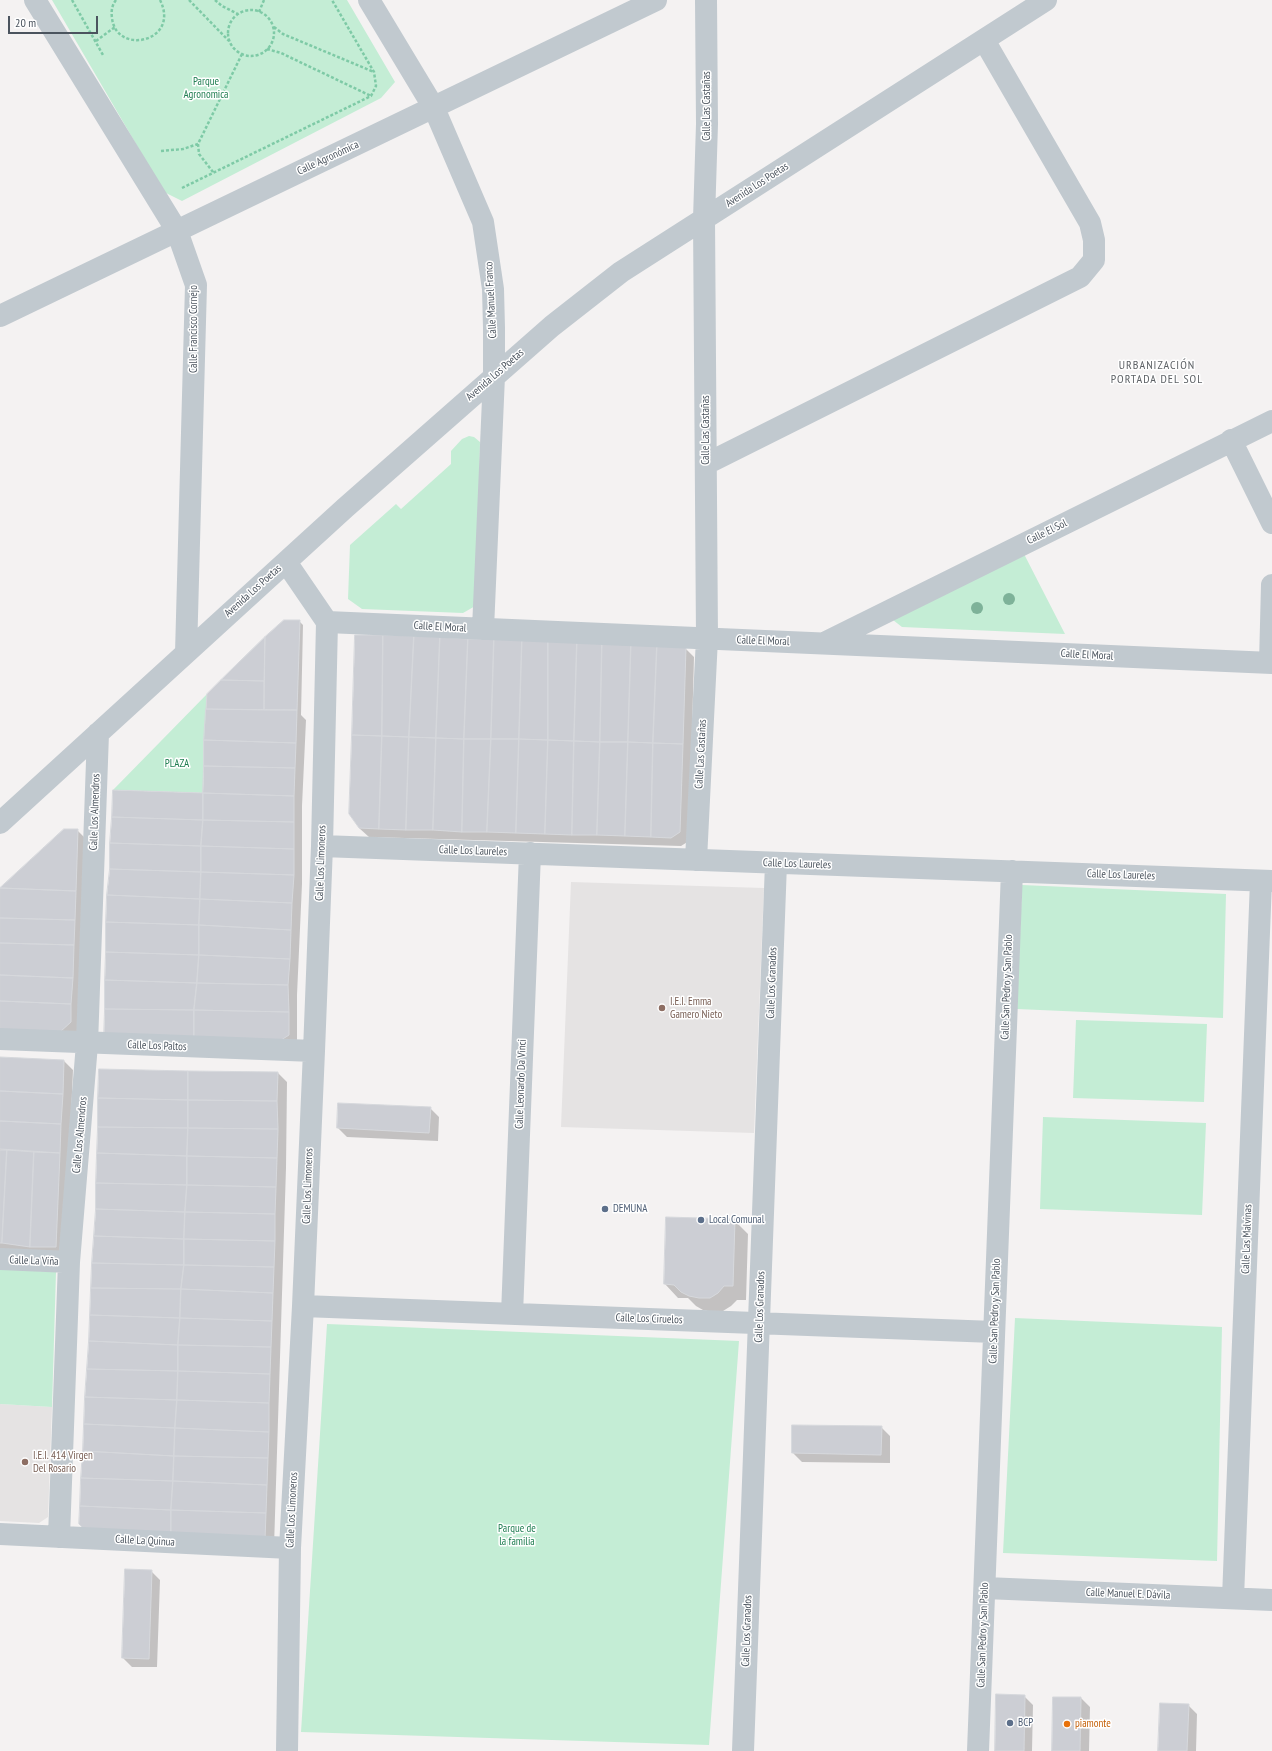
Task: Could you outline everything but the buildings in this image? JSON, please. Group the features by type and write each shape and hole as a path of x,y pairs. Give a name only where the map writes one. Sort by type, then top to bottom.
{"street":[{"name":"Calle Francisco Cornejo","path":"35,0 177,231 196,285 186,653"},
{"name":"Calle Manuel Franco","path":"369,0 434,108 483,222 493,289 494,376 483,629"},
{"name":"Calle Agronómica","path":"0,316 656,0"},
{"name":"Calle Las Castañas","path":"696,860 707,638 704,218 707,124 706,0"},
{"name":"Avenida Los Poetas","path":"0,823 286,562 552,326 622,272 1046,0"},
{"path":"706,464 1080,277 1094,260 1094,240 1090,222 984,40"},
{"name":"Calle El Sol","path":"823,643 1231,440 1272,422"},
{"path":"1231,440 1272,523"},
{"path":"286,562 327,622"},
{"path":"1271,663 1272,585"},
{"name":"Calle El Moral","path":"327,622 1271,663"},
{"name":"Calle Los Limoneros","path":"287,1751 290,1548 303,1306 314,1051 322,846 327,622"},
{"name":"Calle Los Almendros","path":"59,1537 69,1262 88,1044 98,733"},
{"name":"Calle Los Laureles","path":"322,846 1267,881"},
{"name":"Calle Leonardo Da Vinci","path":"512,1314 530,853"},
{"name":"Calle Los Granados","path":"743,1751 776,863"},
{"name":"Calle San Pedro y San Pablo","path":"978,1751 1012,871"},
{"name":"Calle Las Malvinas","path":"1233,1598 1267,881"},
{"name":"Calle Los Paltos","path":"0,1039 88,1044 314,1051"},
{"name":"Calle La Viña","path":"0,1259 69,1262"},
{"name":"Calle Los Ciruelos","path":"303,1306 994,1332"},
{"name":"Calle La Quinua","path":"0,1534 290,1548"},
{"name":"Calle Manuel E. Dávila","path":"984,1588 1272,1600"}],"path":[{"path":"116,0 111,12 115,27 125,38 136,41 148,39 157,33 163,23 164,11 160,0"},
{"path":"189,0 230,41"},
{"path":"215,0 222,6 238,14"},
{"path":"259,12 264,0"},
{"path":"177,190 371,96 376,86 374,72 332,0"},
{"path":"273,26 274,37 270,46 262,53 252,56 242,54 234,49 230,41 228,33 231,22 238,14 248,10 259,12 268,17 273,26 283,34 374,72"},
{"path":"96,41 115,27"},
{"path":"267,49 281,53 371,96"},
{"path":"213,172 199,154 198,144 242,54"},
{"path":"158,151 183,149 198,144"}],"shaded area":[{"name":"I.E.I. Emma Gamero Nieto","path":"571,882 764,888 754,1133 561,1127"},
{"name":"I.E.I. 414 Virgen Del Rosario","path":"0,1404 52,1407 48,1517 39,1523 0,1521"}],"green space":[{"name":"Parque Agronomica","path":"52,0 347,0 395,82 381,98 182,201 164,192"},
{"path":"469,436 474,437 480,442 477,605 463,613 362,609 348,599 350,545 396,504 401,509 451,464 451,451 462,439"},
{"path":"1024,554 1065,634 902,627 893,620"},
{"name":"PLAZA","path":"207,694 203,793 113,790"},
{"path":"1022,885 1226,894 1223,1018 1017,1009"},
{"path":"1076,1020 1207,1024 1204,1102 1073,1098"},
{"path":"1043,1117 1206,1123 1202,1215 1040,1209"},
{"path":"0,1269 56,1272 52,1407 0,1404"},
{"path":"1015,1318 1222,1327 1217,1561 1003,1553"},
{"name":"Parque de la familia","path":"327,1324 739,1341 709,1745 301,1732"}],"place":[{"name":"I.E.I. Emma Gamero Nieto","path":"662,1008"},
{"name":"DEMUNA","path":"605,1209"},
{"name":"Local Comunal","path":"701,1220"},
{"name":"I.E.I. 414 Virgen Del Rosario","path":"25,1462"},
{"name":"BCP","path":"1010,1723"},
{"name":"piamonte","path":"1067,1724"}],"district":[{"name":"URBANIZACIÓN PORTADA DEL SOL","path":"1157,373"}]}
